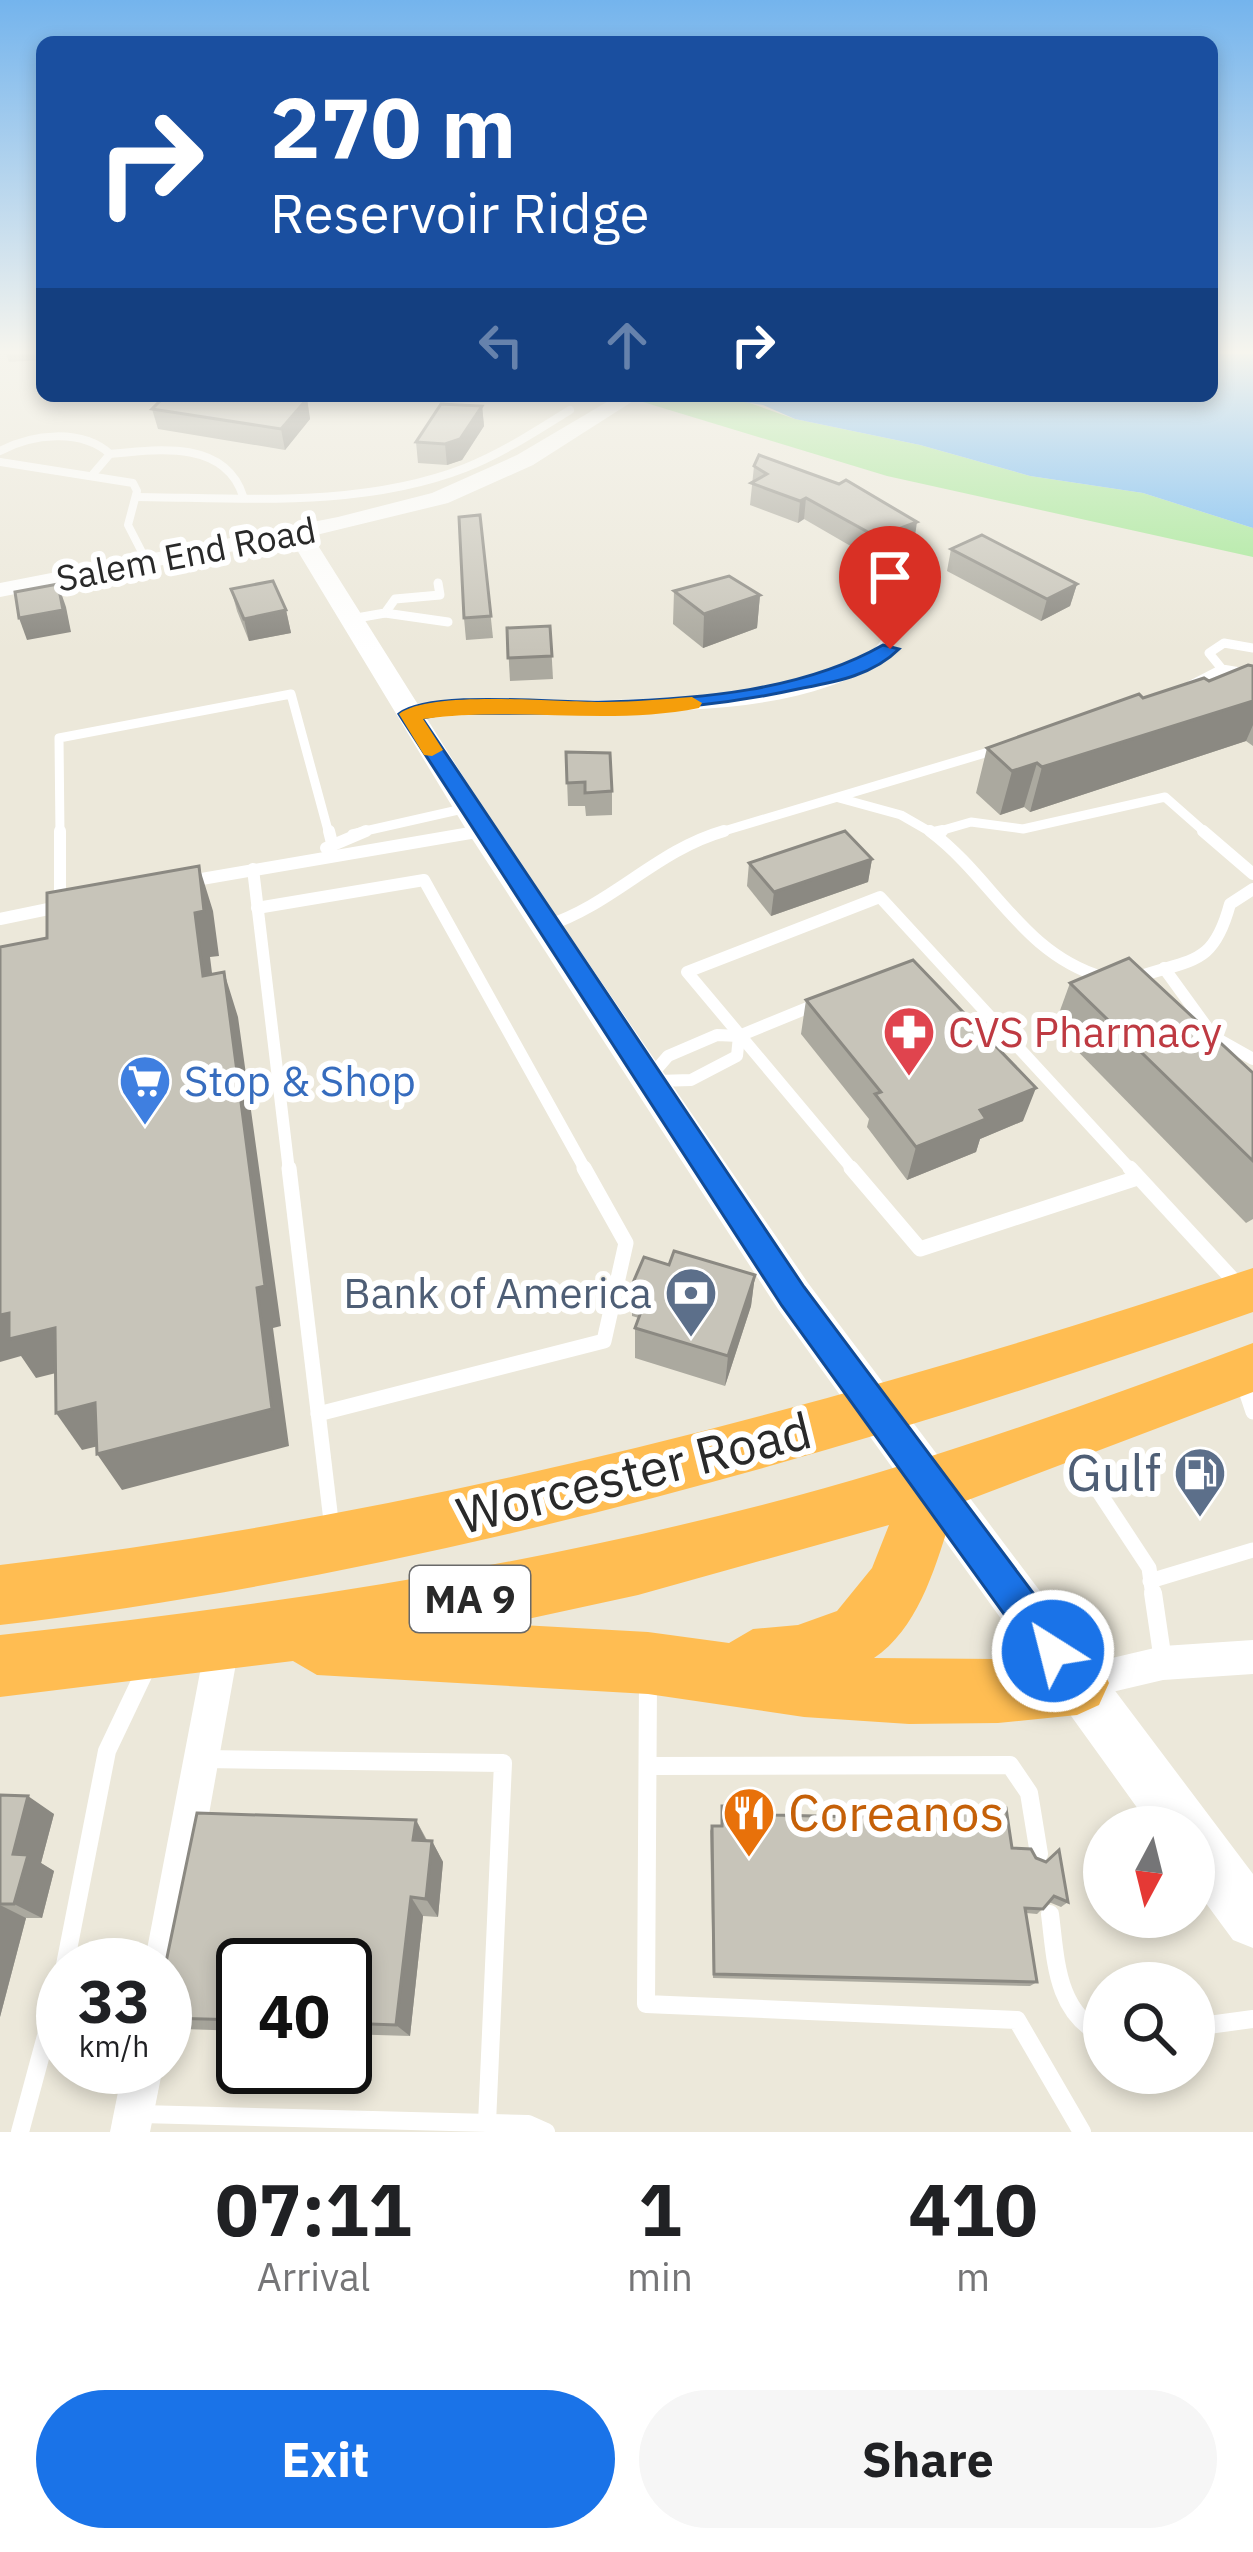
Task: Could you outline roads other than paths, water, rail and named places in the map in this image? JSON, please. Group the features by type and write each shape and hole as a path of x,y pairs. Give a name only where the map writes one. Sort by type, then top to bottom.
{"highway":[{"name":"Worcester Road","path":"0,1595 334,1546 876,1411 1249,1292"},
{"name":"Worcester Road","path":"0,1666 224,1638 536,1586 932,1486 1249,1384"},
{"path":"648,1663 791,1659 856,1636 876,1621 894,1591 932,1486"},
{"path":"224,1638 648,1663 804,1684 909,1691 998,1691 1077,1683"}],"street":[{"name":"Salem End Road","path":"0,590 410,507 469,486 536,453"},
{"path":"298,532 368,616 409,714 647,1081 876,1411 1168,1806"},
{"path":"409,714 470,706 650,706 757,694 866,665 890,649 904,618"},
{"path":"168,1938 224,1638"},
{"path":"1077,1683 1163,1663 1253,1657"},
{"path":"1215,1868 1253,1920"}],"lane":[{"path":"93,474 110,454 117,453"},
{"path":"182,453 230,470 243,496"},
{"path":"136,497 349,497 419,484 495,453"},
{"path":"0,462 134,483 136,497 128,525 147,562"},
{"path":"368,616 395,599 440,596 438,583"},
{"path":"368,616 448,622"},
{"path":"1253,648 1216,645 1210,658 1222,668 1253,674"},
{"path":"1186,688 1222,668"},
{"path":"1202,679 1216,688"},
{"path":"60,907 59,739 291,694 332,843"},
{"path":"546,926 602,905 653,860 692,840 1025,742"},
{"path":"836,797 895,813 933,833 1035,941 1062,963 1091,975 1121,979 1164,968 1216,946 1230,904 1253,889"},
{"path":"933,833 971,822 1023,829 1165,797 1253,874"},
{"path":"316,856 350,834 476,819"},
{"path":"172,885 476,819"},
{"path":"253,869 334,1546"},
{"path":"257,908 424,880 626,1243 604,1342 318,1414"},
{"path":"1137,1178 920,1249 687,972 880,897 1137,1178 1249,1292"},
{"path":"0,919 83,902"},
{"path":"913,965 935,956"},
{"path":"1164,968 1214,1036 1253,1059"},
{"path":"647,1081 668,1056 717,1034 739,1036 826,1000"},
{"path":"647,1081 691,1080 737,1056 739,1036"},
{"path":"1065,1440 1149,1568 1163,1663"},
{"path":"1150,1581 1253,1550"},
{"path":"70,1938 107,1751 158,1647"},
{"path":"648,1663 646,2004 1017,2020 1082,2132"},
{"path":"203,1759 503,1763 488,2123"},
{"path":"648,1766 1010,1765 1027,1784 1039,1854"},
{"path":"1050,1914 1065,2005 1083,2028"},
{"path":"1215,2024 1253,2019"},
{"path":"20,2132 36,2073"},
{"path":"132,2123 488,2123 528,2125 546,2132"}],"water":[{"path":"950,453 1253,453 1253,528 1143,493 1030,476"}],"place":[{"name":"CVS Pharmacy","path":"909,1078"},
{"name":"Stop & Shop","path":"145,1127"},
{"name":"Bank of America","path":"691,1339"},
{"name":"Gulf","path":"1200,1519"},
{"name":"Coreanos","path":"749,1859"}]}
